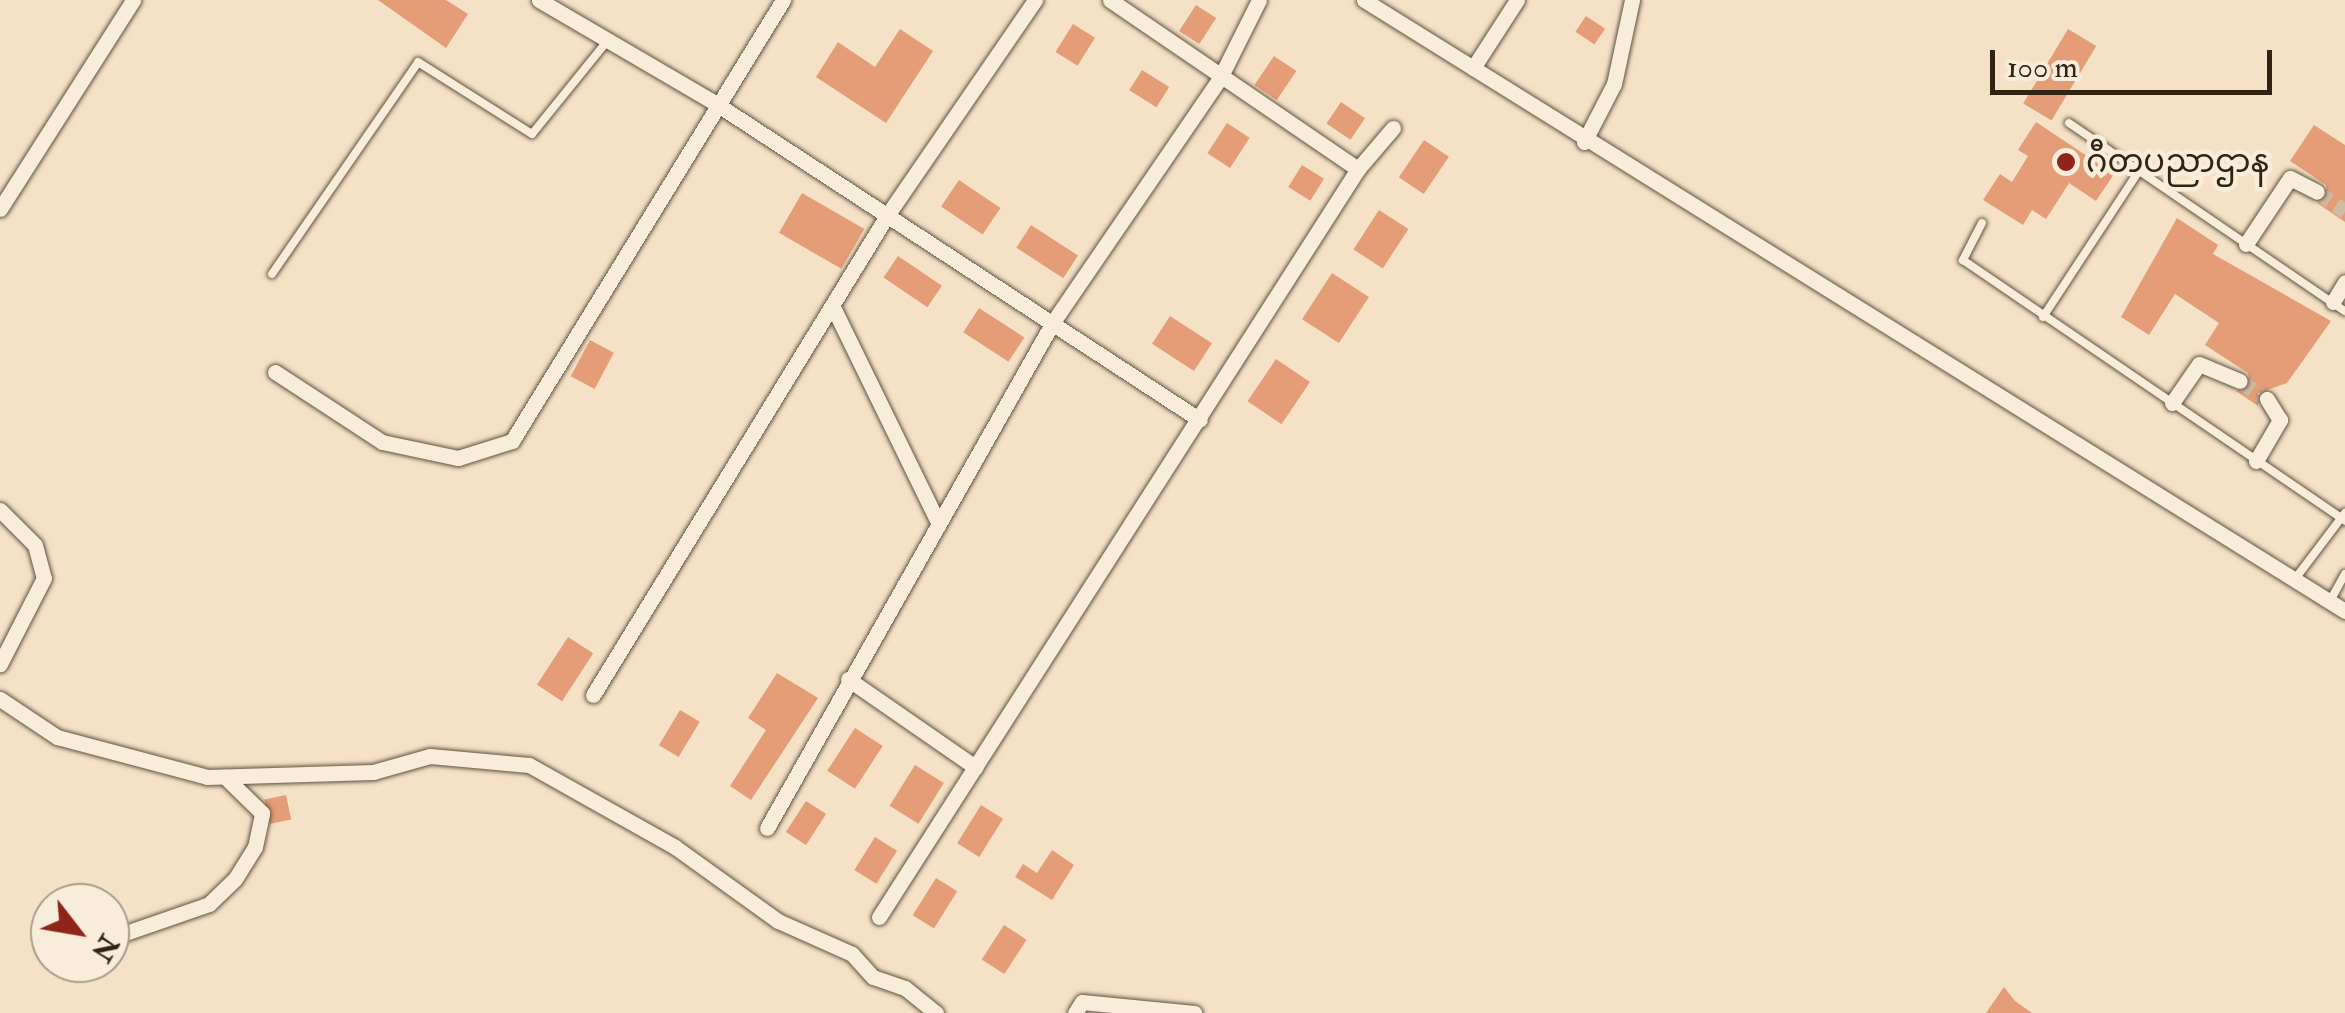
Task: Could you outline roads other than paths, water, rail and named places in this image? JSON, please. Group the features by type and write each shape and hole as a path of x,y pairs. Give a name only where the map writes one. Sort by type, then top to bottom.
{"street":[{"path":"0,209 132,0"},
{"path":"275,372 382,442 458,458 512,441 715,103 783,0"},
{"path":"593,696 888,214 1035,0"},
{"path":"1110,0 1218,80 1358,169"},
{"path":"767,828 1052,322 1218,80 1259,0"},
{"path":"1364,0 1584,142 1686,196 2345,611"},
{"path":"1472,68 1517,0"},
{"path":"1584,142 1614,84 1632,0"},
{"path":"546,2 606,44 715,103 1200,420"},
{"path":"879,918 1358,169 1394,128"},
{"path":"2246,244 2290,178 2317,192"},
{"path":"2339,306 2345,282"},
{"path":"833,307 938,522"},
{"path":"2172,402 2199,364 2240,381"},
{"path":"2256,461 2280,420 2268,399"},
{"path":"0,510 35,545 44,578 0,664"},
{"path":"848,679 975,767"},
{"path":"0,699 57,738 224,777 373,772 430,756 529,765 675,847 778,920 852,954 874,977 905,988 936,1013"},
{"path":"130,931 210,904 236,878 255,847 262,813 224,777"},
{"path":"1074,1013 1082,1002 1194,1013"}],"lane":[{"path":"272,274 418,62 532,134 606,44"},
{"path":"2069,123 2339,306"},
{"path":"2043,317 2140,171"},
{"path":"1982,223 1962,260 2344,517 2295,579"},
{"path":"2330,602 2345,574"}],"tunnel":[{"path":"2317,192 2345,211"},
{"path":"2240,381 2267,399"}],"place":[{"name":"ဂီတပညာဌာန","path":"2066,162"}]}
